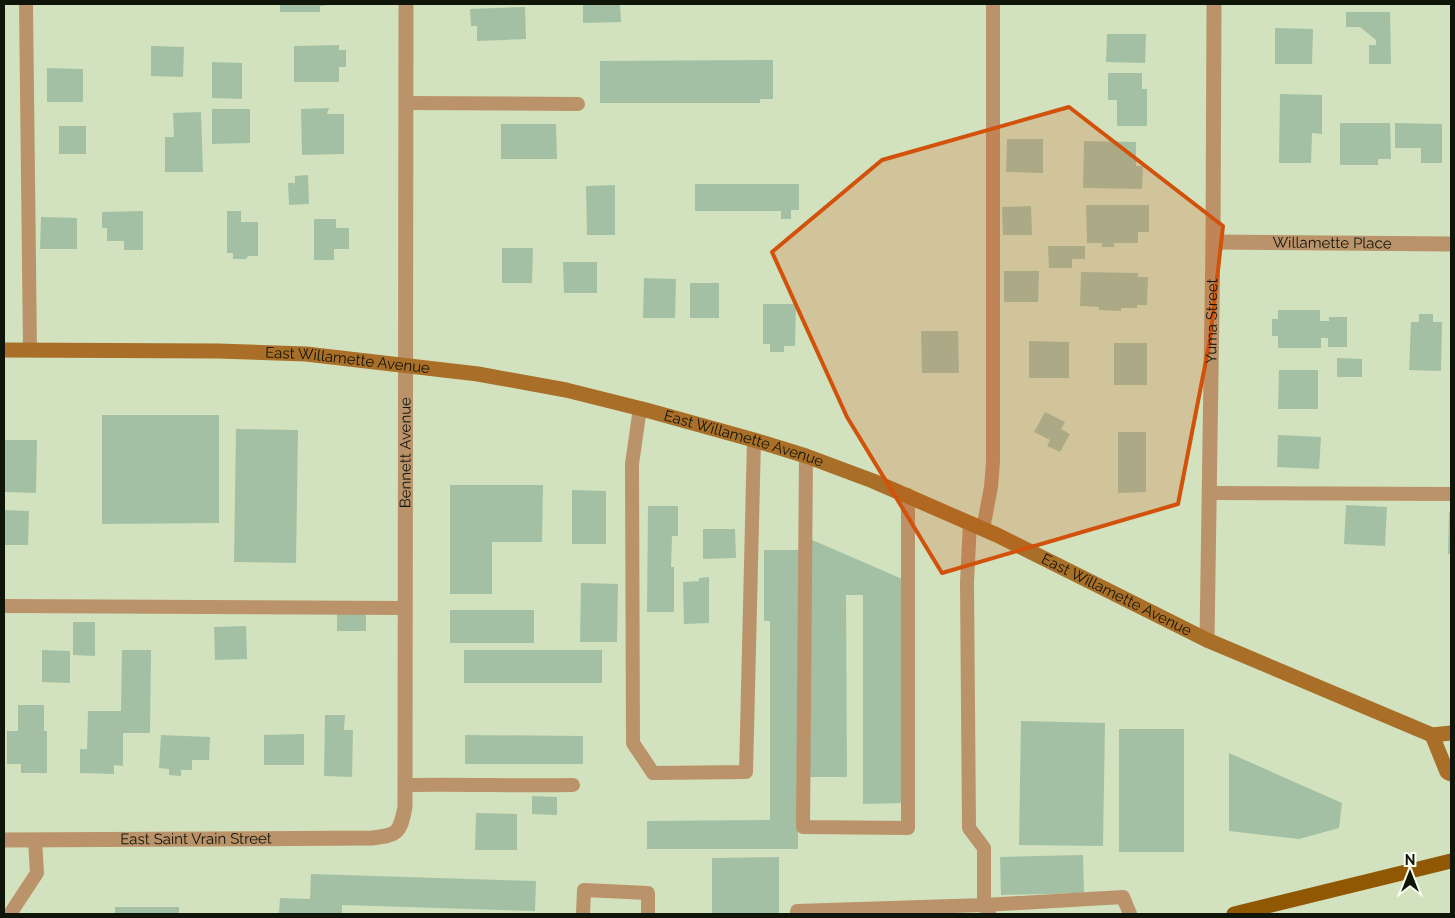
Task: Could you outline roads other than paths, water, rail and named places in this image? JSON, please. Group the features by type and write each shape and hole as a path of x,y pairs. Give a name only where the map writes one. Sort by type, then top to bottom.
{"main road":[{"path":"1234,914 1451,861"}],"street":[{"name":"Bennett Avenue","path":"390,836 402,826 405,808 406,4"},
{"name":"Yuma Street","path":"1207,640 1213,242 1214,4"},
{"name":"Willamette Place","path":"1213,242 1451,244"},
{"name":"East Willamette Avenue","path":"4,350 218,351 306,354 405,364 478,374 566,390 640,408 806,456 873,480 976,526 1207,640 1432,735 1451,733"},
{"path":"1432,735 1447,772 1451,774"},
{"name":"East Saint Vrain Street","path":"4,840 372,838 390,836"}],"lane":[{"path":"26,4 30,350"},
{"path":"987,910 984,848 968,828 967,582 976,526 991,487 993,462 993,4"},
{"path":"406,104 578,104"},
{"path":"640,408 632,464 633,742 653,772 746,772 754,440"},
{"path":"806,456 803,827 908,828 908,495"},
{"path":"1210,493 1451,494"},
{"path":"4,606 405,608"},
{"path":"405,785 573,785"},
{"path":"10,914 37,873 36,840"},
{"path":"583,914 584,890 648,893 648,914"},
{"path":"797,914 797,911 987,910 1123,897 1130,914"}]}
